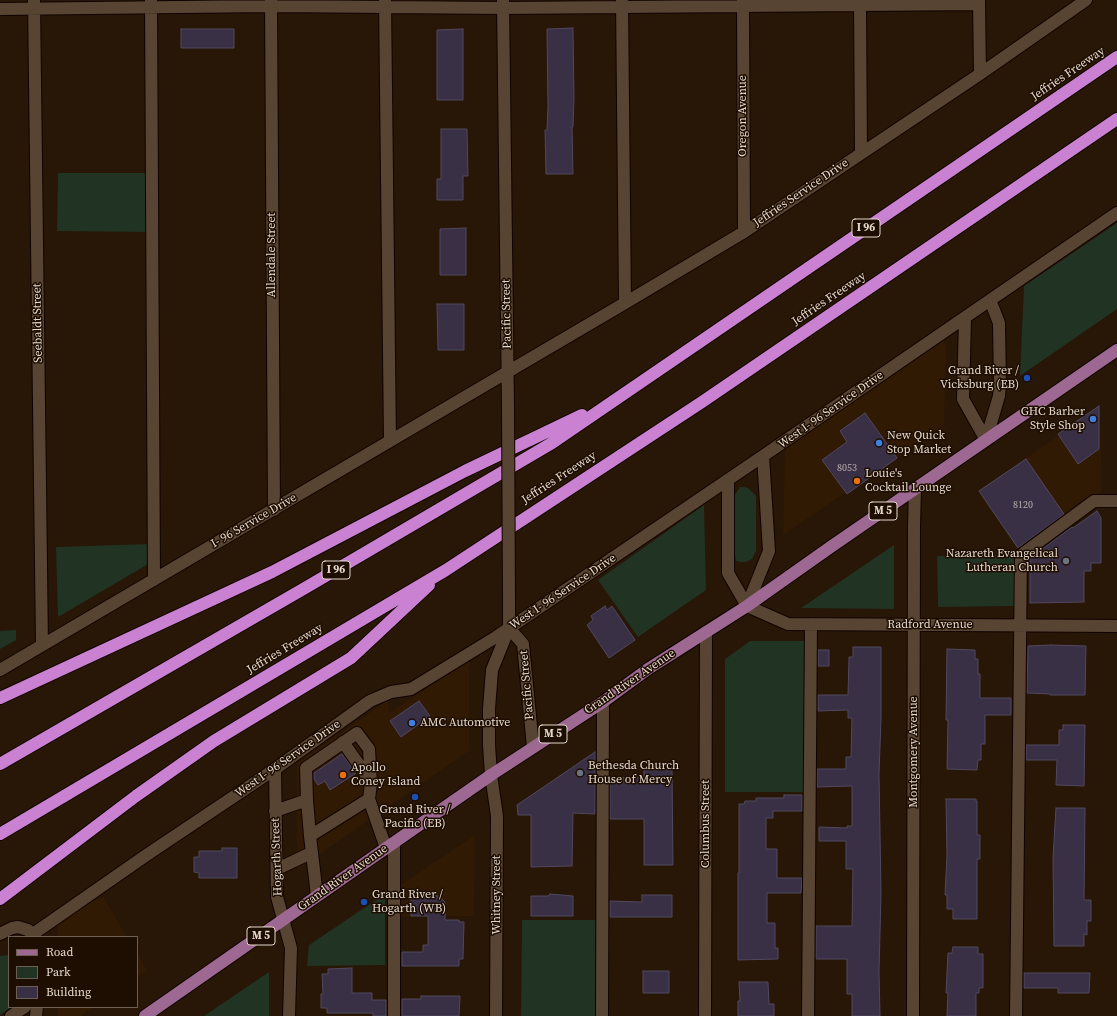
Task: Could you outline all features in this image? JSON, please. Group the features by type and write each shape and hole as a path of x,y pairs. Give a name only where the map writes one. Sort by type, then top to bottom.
{"highway":[{"name":"Jeffries Freeway","path":"0,764 552,443 1117,57"},
{"name":"Jeffries Freeway","path":"0,834 446,570 702,402 1117,119"},
{"path":"0,698 272,572 465,471 615,399"},
{"path":"0,899 136,796 214,741 351,658 446,570"}],"main road":[{"name":"Grand River Avenue","path":"145,1016 491,775 603,702 648,669 747,606 1117,350"}],"street":[{"name":"Jeffries Service Drive","path":"507,372 744,232 980,74 1086,0"},
{"name":"Oregon Avenue","path":"742,2 744,232"},
{"path":"860,2 861,153"},
{"path":"0,9 34,4 979,2 980,74"},
{"name":"Allendale Street","path":"271,3 274,510"},
{"path":"385,3 390,441"},
{"path":"622,3 625,303"},
{"name":"Seebaldt Street","path":"34,4 42,645"},
{"path":"151,4 154,580"},
{"name":"Pacific Street","path":"491,775 489,709 492,670 509,628 503,4"},
{"name":"West I- 96 Service Drive","path":"0,934 12,928 18,927 28,930 34,936 148,854 275,769 370,701 391,692 411,689 509,628 728,481 1117,213"},
{"path":"986,440 999,396 1000,385 999,323 990,300"},
{"path":"965,318 964,399 986,440"},
{"name":"I- 96 Service Drive","path":"0,670 507,372"},
{"path":"747,606 769,551 763,456"},
{"path":"728,481 728,574 747,606"},
{"name":"Montgomery Avenue","path":"913,1016 915,489"},
{"path":"1016,1016 1019,625 1021,555 1094,501 1117,501"},
{"name":"Radford Avenue","path":"747,606 788,624 1117,626"},
{"path":"808,1016 811,624"},
{"name":"Pacific Street","path":"509,628 523,644 533,747"},
{"name":"Columbus Street","path":"705,1016 706,632"},
{"path":"602,1016 603,702"},
{"path":"348,717 357,733 369,749 371,783 369,799 390,846 394,1016"},
{"path":"317,896 310,836 306,768 357,733"},
{"path":"343,742 371,783"},
{"name":"Hogarth Street","path":"275,769 277,897 291,948 289,1016"},
{"name":"Whitney Street","path":"491,775 497,816 496,1016"},
{"path":"310,836 369,799"},
{"path":"275,811 307,800"},
{"path":"276,869 312,853"},
{"path":"11,1016 23,1008"}],"shaded area":[{"path":"944,341 946,348 944,426 783,535 785,446"},
{"path":"1100,407 1102,491 1019,552 978,491"},
{"path":"469,660 469,751 297,870 297,763 388,700 389,713"},
{"path":"475,835 474,916 399,917 399,886"},
{"path":"103,896 126,936 58,936 58,922"},
{"path":"138,955 147,970 138,976"},
{"path":"58,1008 92,1008 81,1016 58,1016"}],"green space":[{"path":"58,173 150,173 149,232 57,231"},
{"path":"1117,223 1117,309 1020,376 1024,286"},
{"path":"740,487 748,488 756,496 756,551 752,559 746,562 736,561 735,555 733,498"},
{"path":"704,505 706,590 638,637 598,580"},
{"path":"150,544 150,563 58,617 56,547"},
{"path":"894,545 894,609 801,608"},
{"path":"1014,555 1015,606 938,607 937,556"},
{"path":"16,630 16,640 0,649 0,631"},
{"path":"750,641 805,641 805,792 725,792 725,659"},
{"path":"385,894 385,965 307,966 309,945"},
{"path":"522,920 596,920 595,1016 521,1016"},
{"path":"8,955 8,1008 10,1008 0,1015 0,956"},
{"path":"269,972 269,1016 204,1016"}],"building":[{"path":"573,28 573,174 546,174 545,130 547,130 548,106 547,29"},
{"path":"181,29 234,29 234,48 181,48"},
{"path":"463,29 463,100 437,100 437,30"},
{"path":"441,129 467,129 468,176 463,176 463,200 437,200 437,179 441,179"},
{"path":"466,228 466,275 440,275 440,229"},
{"path":"437,304 464,304 464,350 438,350"},
{"path":"1099,406 1099,449 1078,464 1058,434"},
{"path":"865,413 897,458 847,494 822,460 847,442 840,431"},
{"path":"1026,459 1064,514 1018,548 979,491"},
{"name":"Nazareth Evangelical Lutheran Church","path":"1097,511 1101,518 1101,563 1091,563 1091,571 1084,571 1084,602 1030,603 1030,558 1072,527 1073,528"},
{"path":"605,606 607,610 612,606 635,640 609,658 587,625 593,620 591,616"},
{"path":"1028,646 1086,646 1085,695 1050,695 1027,693"},
{"path":"853,647 881,647 879,774 881,893 879,972 880,1016 852,1016 852,994 847,994 847,959 816,959 816,926 852,926 853,869 846,869 846,841 819,841 819,827 847,828 847,826 852,826 852,786 817,787 817,769 846,769 846,757 851,757 852,718 848,718 848,710 818,711 818,695 848,695 849,657 853,657"},
{"path":"947,649 975,650 975,659 978,659 978,674 980,674 980,698 1011,698 1011,715 985,715 985,744 981,744 981,760 978,760 977,770 947,769"},
{"path":"818,650 829,650 829,666 818,666"},
{"path":"419,701 430,716 401,737 390,721"},
{"path":"1063,725 1085,725 1084,786 1056,785 1057,760 1026,760 1026,745 1059,745 1059,730 1063,730"},
{"path":"595,752 595,814 573,813 572,866 531,867 531,815 518,815 517,805"},
{"path":"342,754 356,773 330,790 325,781 318,785 314,779 314,773"},
{"path":"644,770 672,770 673,865 644,865 644,819 610,819 610,778 644,777"},
{"path":"784,795 802,795 802,811 773,811 773,818 766,818 766,849 777,849 777,878 802,878 801,893 767,893 767,923 775,923 775,948 778,948 778,959 738,960 739,804 744,804 745,801 756,801 756,798 784,798"},
{"path":"946,799 976,799 977,801 977,835 980,835 980,859 977,859 977,919 953,919 953,909 947,909 947,895 945,895 947,855"},
{"path":"1056,808 1085,808 1084,900 1091,900 1091,921 1087,921 1087,935 1084,934 1084,946 1054,946 1053,858"},
{"path":"222,848 237,848 237,878 199,878 199,873 194,872 194,857 199,857 199,851 222,851"},
{"path":"550,894 573,896 573,916 531,916 531,896 548,896"},
{"path":"642,895 672,895 672,917 610,917 610,901 642,902"},
{"path":"411,896 439,896 445,902 445,920 459,920 459,922 464,922 463,959 459,959 459,966 402,966 402,952 423,952 423,945 428,945 428,916 411,916"},
{"path":"953,947 978,947 978,954 983,954 983,988 979,988 979,993 976,993 976,1016 947,1016 948,993 946,993 948,953 952,953"},
{"path":"352,968 352,993 372,993 372,1000 386,1000 386,1016 373,1016 373,1013 327,1013 327,1008 321,1008 321,994 323,994 322,974 328,974 328,969"},
{"path":"643,971 669,971 669,993 643,993"},
{"path":"1024,973 1090,973 1089,993 1058,993 1058,988 1024,988"},
{"path":"739,982 768,982 769,1004 774,1004 774,1016 738,1016 738,1001 740,1001"},
{"path":"421,996 460,996 459,1016 402,1016 402,999 421,999"}],"place":[{"name":"Grand River / Vicksburg (EB)","path":"1027,378"},
{"name":"GHC Barber Style Shop","path":"1093,419"},
{"name":"New Quick Stop Market","path":"879,443"},
{"name":"Louie's Cocktail Lounge","path":"857,481"},
{"name":"Nazareth Evangelical Lutheran Church","path":"1066,561"},
{"name":"AMC Automotive","path":"412,723"},
{"name":"Bethesda Church House of Mercy","path":"580,773"},
{"name":"Apollo Coney Island","path":"343,775"},
{"name":"Grand River / Pacific (EB)","path":"415,797"},
{"name":"Grand River / Hogarth (WB)","path":"364,902"}]}
